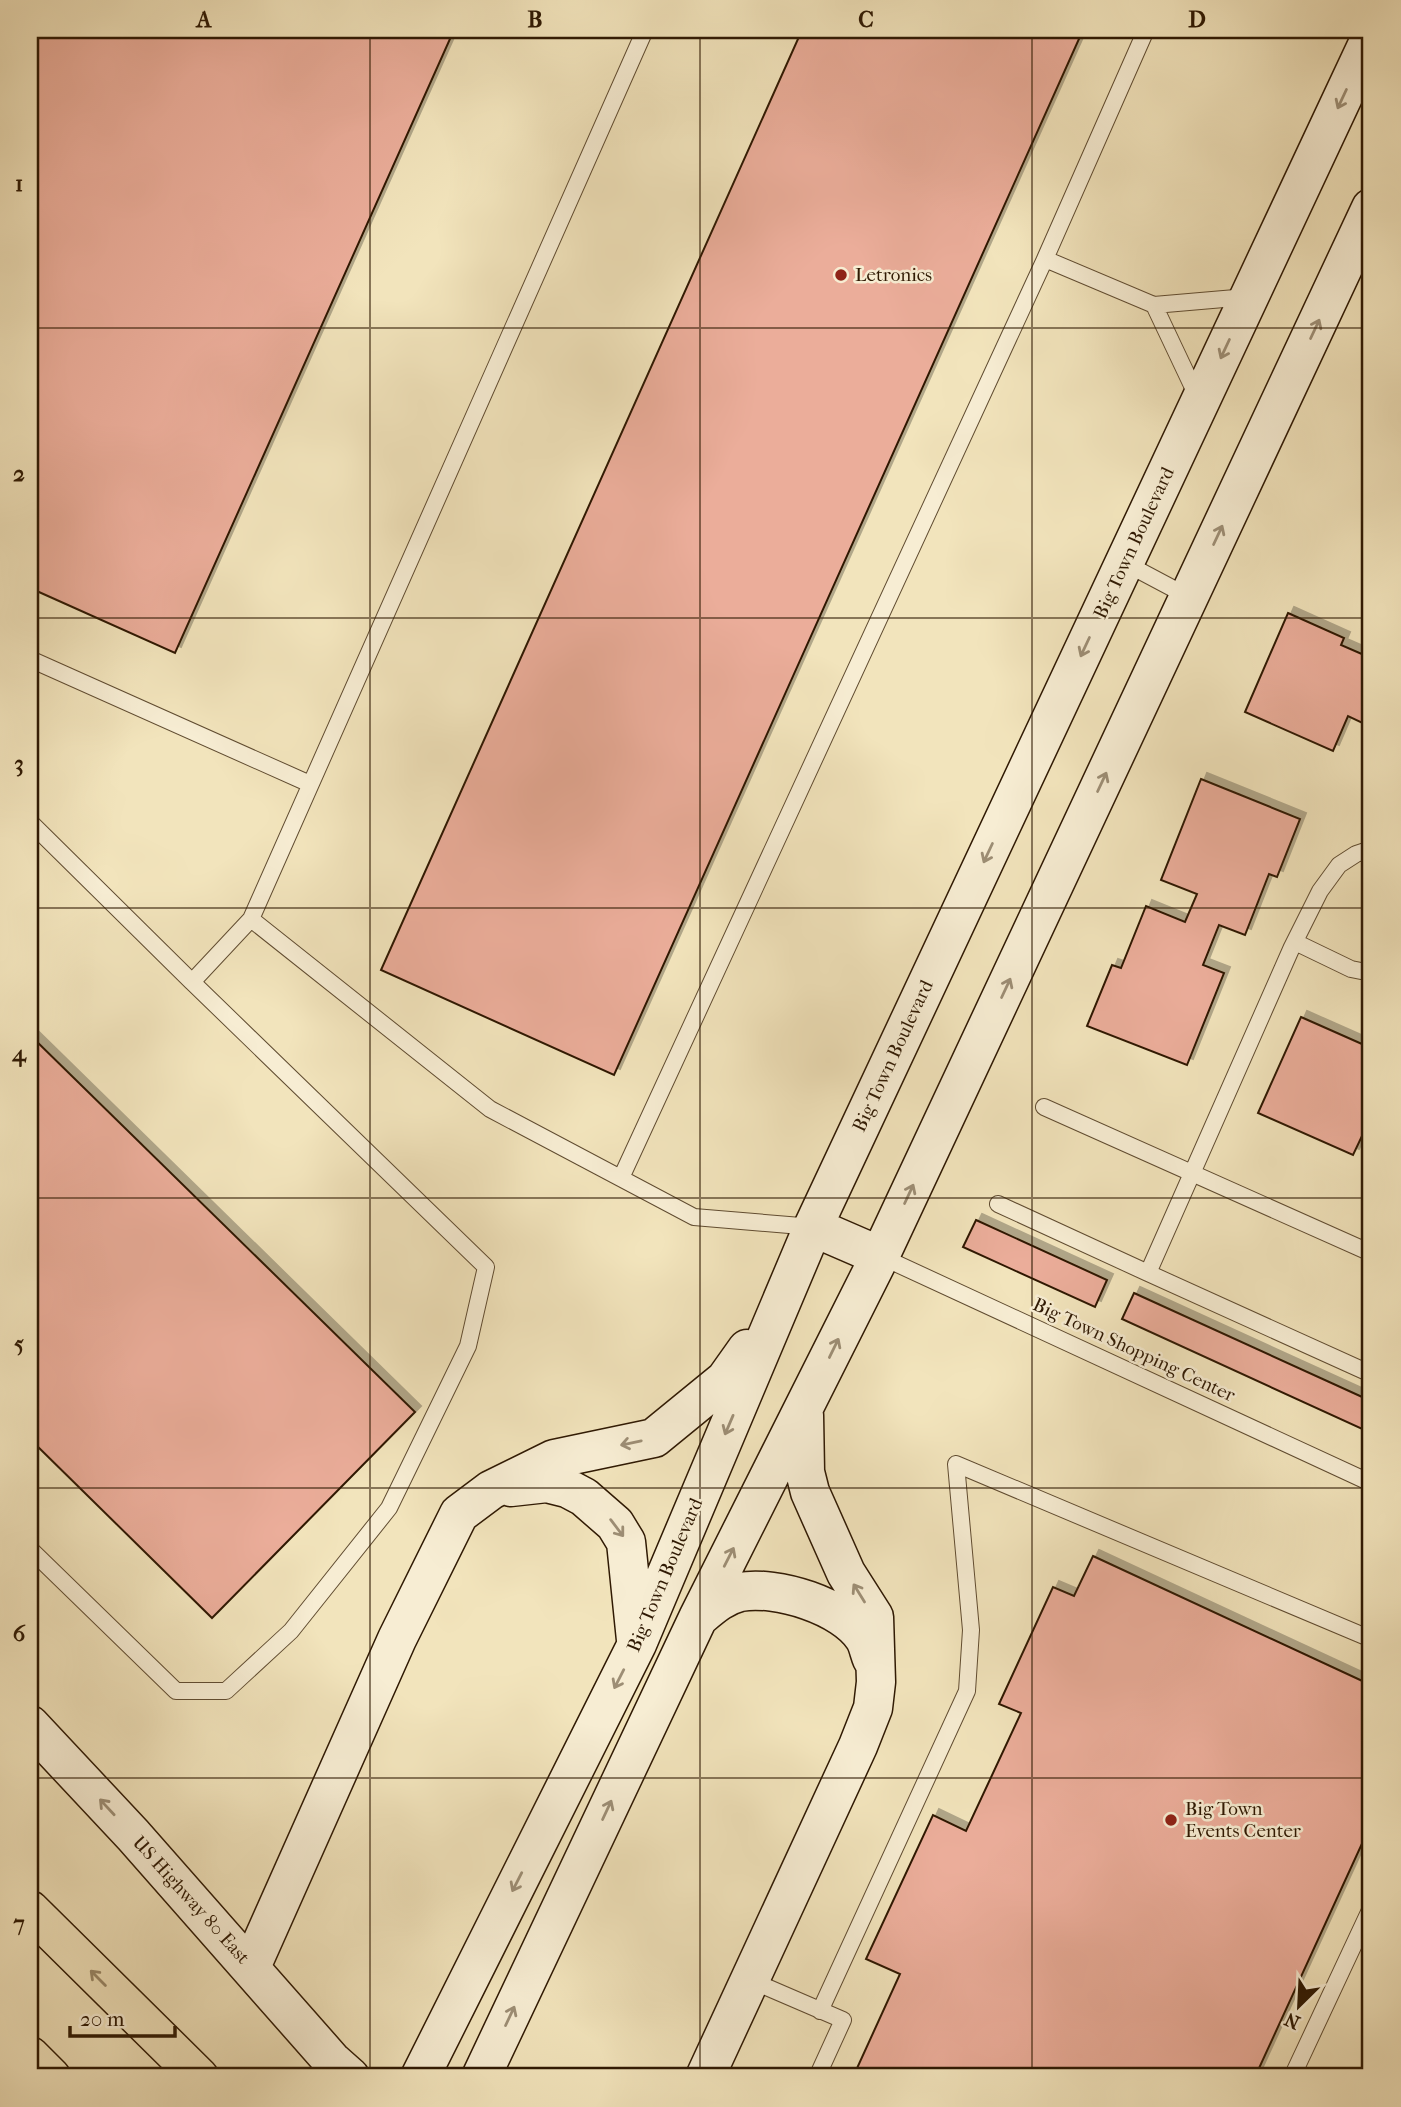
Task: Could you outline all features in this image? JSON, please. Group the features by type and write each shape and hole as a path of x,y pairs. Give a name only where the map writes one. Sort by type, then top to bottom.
{"highway":[{"path":"30,1910 199,2077"},
{"path":"30,2056 51,2077"}],"main road":[{"name":"Big Town Boulevard","path":"427,2063 637,1644 813,1227 1371,37"},
{"path":"481,2077 698,1618 880,1256 1371,208"},
{"path":"813,1227 880,1256"},
{"path":"251,1967 391,1652 459,1514 491,1490 554,1459 654,1438 725,1380 782,1298"},
{"path":"705,2077 873,1708 876,1682 874,1617 846,1573 810,1493 805,1472 804,1409"},
{"path":"491,1490 547,1483 567,1488 593,1504 615,1524 626,1542 637,1644"},
{"path":"698,1618 718,1601 740,1592 770,1591 801,1597 849,1622 864,1639 876,1682"},
{"name":"US Highway 80 East","path":"30,1725 133,1835 332,2061 350,2077"}],"lane":[{"path":"192,982 251,919 645,30"},
{"path":"621,1178 1045,259 1146,30"},
{"path":"1045,259 1154,305 1250,297"},
{"path":"1154,305 1200,402"},
{"path":"1125,563 1189,597"},
{"path":"30,659 310,784"},
{"path":"30,822 486,1267 468,1346 389,1508 291,1631 226,1691 176,1691 30,1549"},
{"path":"1148,1273 1320,891 1339,865 1356,854 1371,849"},
{"path":"251,919 490,1109 694,1217 813,1227"},
{"path":"1295,942 1351,969 1371,973"},
{"path":"1044,1107 1371,1253"},
{"path":"998,1204 1371,1374"},
{"name":"Big Town Shopping Center","path":"880,1256 1371,1483"},
{"path":"820,2011 967,1690 971,1630 956,1464 1371,1639"},
{"path":"1292,2077 1371,1908"},
{"path":"750,1980 842,2020 817,2077"}],"building":[{"path":"30,30 454,30 175,653 30,588"},
{"path":"802,30 1083,30 614,1075 381,970"},
{"path":"1288,613 1344,638 1341,645 1371,658 1371,727 1348,716 1333,751 1245,712"},
{"path":"1201,779 1300,819 1277,877 1269,874 1245,935 1219,925 1203,965 1224,973 1187,1065 1087,1026 1112,965 1121,968 1146,906 1185,922 1197,894 1161,880"},
{"path":"1301,1017 1371,1048 1371,1117 1353,1155 1258,1113"},
{"path":"30,1035 415,1412 212,1618 30,1439"},
{"path":"976,1220 1107,1280 1095,1307 963,1247"},
{"path":"1134,1293 1371,1401 1371,1433 1122,1319"},
{"name":"Big Town Events Center","path":"1093,1556 1371,1685 1371,1824 1255,2077 853,2077 900,1974 866,1959 933,1815 966,1831 1021,1713 999,1704 1053,1587 1074,1596"}],"place":[{"name":"Letronics","path":"841,275"},
{"name":"Big Town Events Center","path":"1171,1820"}]}
